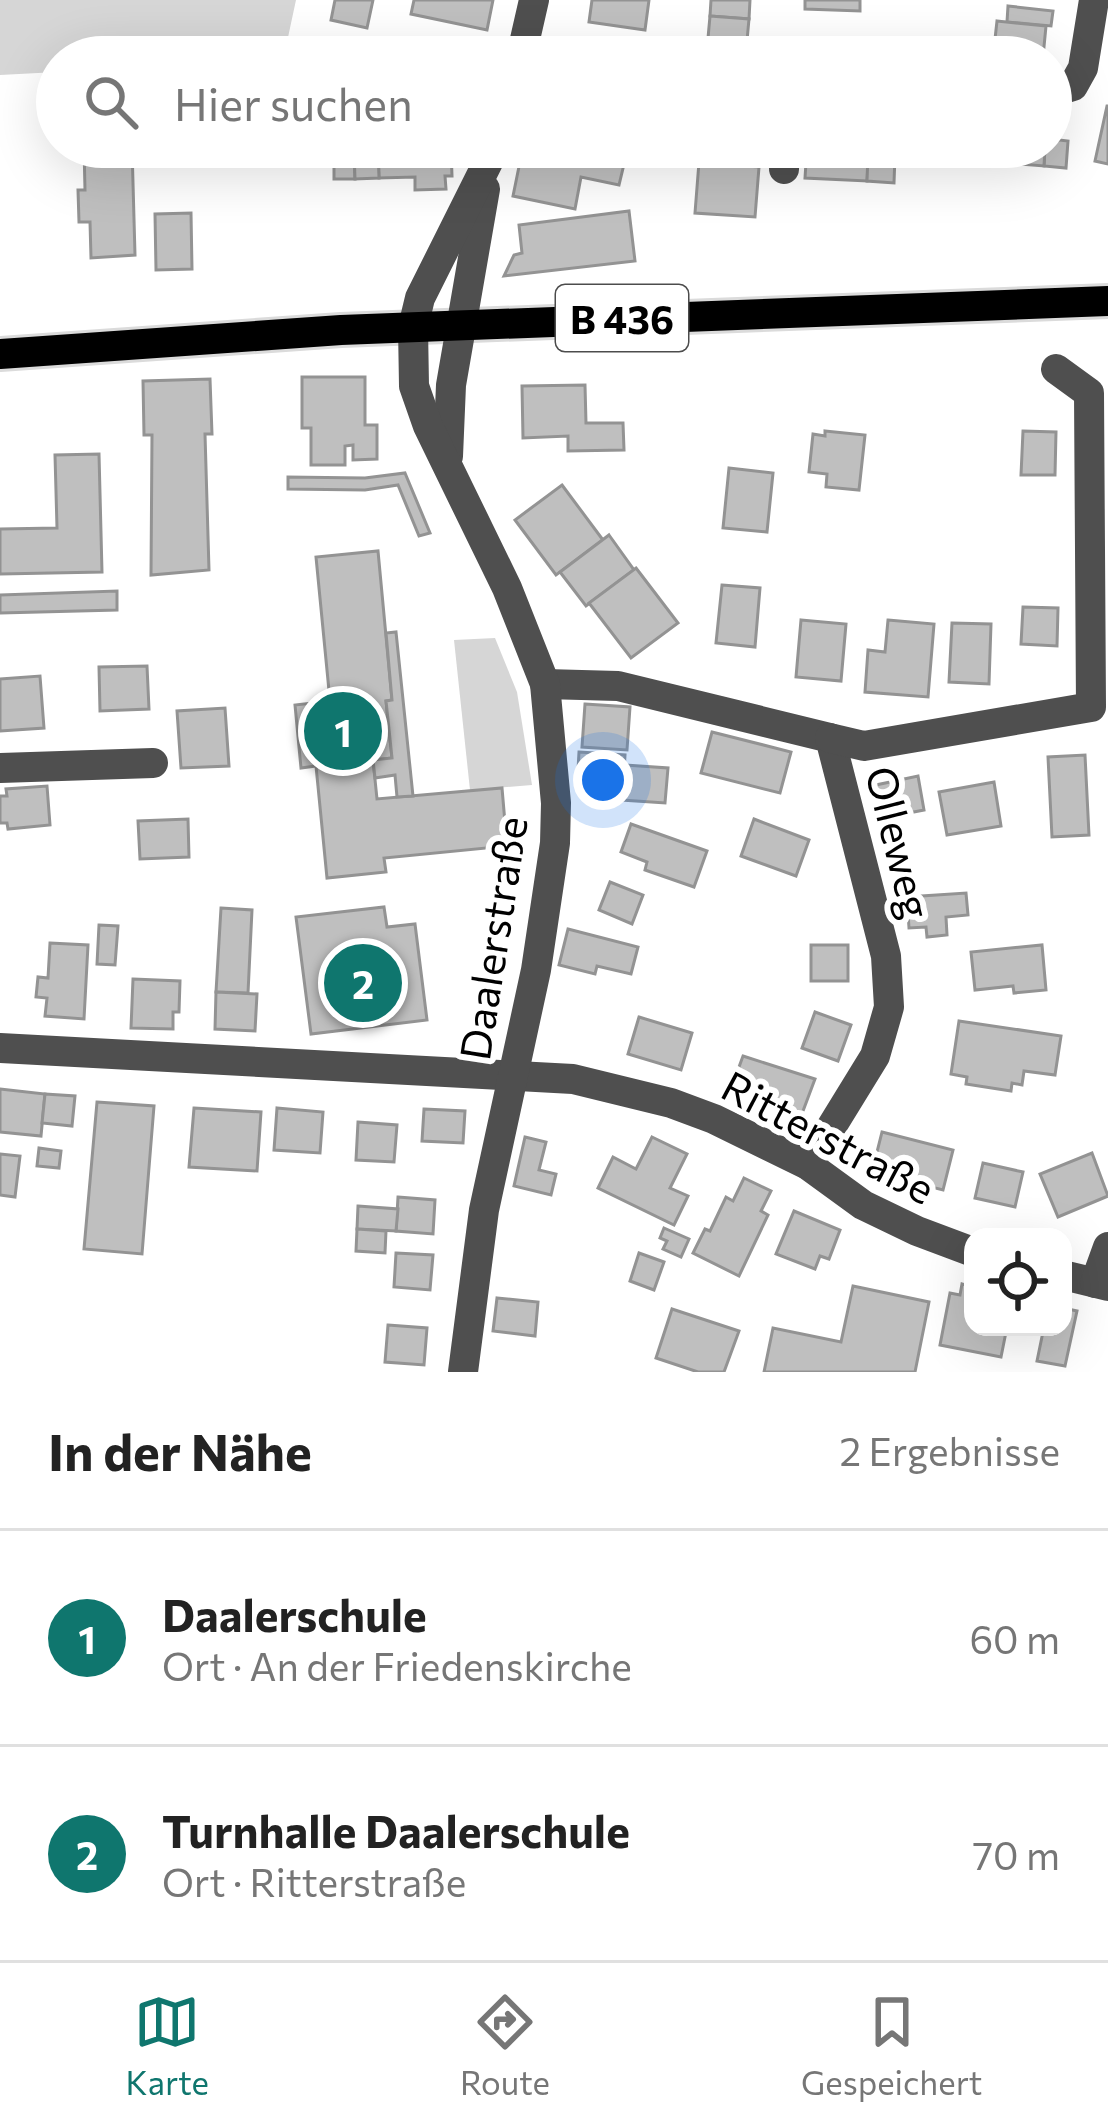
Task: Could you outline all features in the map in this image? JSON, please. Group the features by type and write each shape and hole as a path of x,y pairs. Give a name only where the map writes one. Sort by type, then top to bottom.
{"main road":[{"name":"B 436","path":"0,354 412,327 1108,301"}],"street":[{"path":"526,36 534,0"},
{"path":"1072,86 1083,68 1094,0"},
{"path":"412,327 433,267 484,168"},
{"name":"Daalerstraße","path":"448,462 448,406 489,168"},
{"name":"Daalerstraße","path":"412,327 414,386 428,426 507,588 545,684 555,763 555,843 514,1074 484,1210 463,1372"},
{"path":"830,738 864,746 1100,707 1089,392 1056,369"},
{"name":"Olleweg","path":"545,684 618,686 830,738 886,956 889,1007 875,1056 808,1166"},
{"path":"0,768 153,763"},
{"name":"Ritterstraße","path":"0,1048 573,1079 714,1118 808,1166 863,1205 916,1232 964,1249"},
{"path":"1101,1285 1108,1247"}],"shaded area":[{"path":"0,0 296,0 288,36 36,36 36,73 0,75"},
{"path":"495,638 517,692 532,785 470,790 454,640"}],"building":[{"path":"335,0 373,0 367,28 331,20"},
{"path":"414,0 493,0 487,30 411,14"},
{"path":"592,0 649,0 645,30 589,22"},
{"path":"711,0 750,0 749,19 710,16"},
{"path":"805,0 860,0 860,11 805,9"},
{"path":"1008,6 1053,11 1051,26 1007,22"},
{"path":"710,16 749,19 747,36 708,36"},
{"path":"997,21 1046,26 1045,36 995,36"},
{"path":"1108,106 1108,164 1095,161"},
{"path":"84,168 133,168 135,255 91,258 90,222 79,222 78,190 85,190"},
{"path":"334,168 355,168 355,179 334,179"},
{"path":"355,168 379,168 379,178 355,179"},
{"path":"379,168 452,168 452,176 445,176 446,189 415,190 415,177 379,178"},
{"path":"519,168 623,168 619,185 581,177 575,209 513,196"},
{"path":"699,168 759,168 755,217 695,213"},
{"path":"806,168 868,168 867,181 805,178"},
{"path":"867,168 895,168 894,183 867,181"},
{"path":"629,211 635,261 504,276 514,255 522,253 519,225"},
{"path":"191,213 192,269 156,270 155,214"},
{"path":"302,377 365,377 365,425 377,425 377,459 353,460 353,445 345,446 345,465 311,465 311,428 302,428"},
{"path":"210,379 212,434 205,434 209,570 151,575 152,435 144,435 143,381"},
{"path":"585,385 586,423 623,423 624,450 568,451 568,436 523,438 522,386"},
{"path":"825,431 865,435 859,490 826,487 827,474 809,472 813,434 825,436"},
{"path":"1023,431 1056,432 1055,475 1021,475"},
{"path":"99,454 102,572 0,574 0,529 57,528 55,455"},
{"path":"729,468 773,473 767,532 723,528"},
{"path":"405,473 430,533 419,536 398,485 365,490 288,489 288,477 365,478"},
{"path":"562,485 603,540 556,575 515,520"},
{"path":"609,535 634,570 586,606 560,572"},
{"path":"378,551 392,700 386,701 392,758 373,760 377,799 502,788 507,846 384,858 386,872 327,878 316,766 301,768 295,705 330,701 316,557"},
{"path":"636,568 678,623 631,658 589,603"},
{"path":"722,585 760,588 755,647 716,643"},
{"path":"117,591 117,610 0,613 0,595"},
{"path":"1023,607 1058,608 1057,646 1021,644"},
{"path":"801,620 846,624 841,681 796,677"},
{"path":"888,620 934,624 928,697 865,692 868,650 885,652"},
{"path":"952,623 991,624 989,684 949,682"},
{"path":"396,632 413,796 397,797 395,775 375,778 373,760 392,758 386,633"},
{"path":"147,666 149,709 100,711 99,667"},
{"path":"40,676 44,728 0,731 0,679"},
{"path":"585,704 630,707 627,750 582,747"},
{"path":"225,708 229,766 181,768 177,711"},
{"path":"712,732 791,752 780,793 701,773"},
{"path":"579,752 625,755 623,791 577,788"},
{"path":"1085,755 1089,835 1052,837 1048,757"},
{"path":"625,765 668,768 665,803 622,800"},
{"path":"918,776 924,810 883,818 876,785"},
{"path":"994,782 1001,826 947,835 939,792"},
{"path":"47,786 50,825 8,829 7,823 0,823 0,796 7,796 6,789"},
{"path":"188,819 189,857 140,859 138,821"},
{"path":"754,819 809,840 796,876 741,856"},
{"path":"631,824 707,851 694,887 645,870 647,862 621,852"},
{"path":"610,882 643,895 632,924 599,910"},
{"path":"966,893 968,915 946,917 947,935 927,937 926,927 909,928 907,897"},
{"path":"384,907 387,927 415,924 427,1020 311,1034 296,917"},
{"path":"221,908 252,910 248,993 216,992"},
{"path":"99,925 118,926 115,965 97,964"},
{"path":"568,929 638,947 631,974 597,966 595,974 559,965"},
{"path":"50,943 88,945 84,1019 45,1016 47,998 36,997 38,977 48,978"},
{"path":"811,945 848,945 848,981 811,981"},
{"path":"1042,945 1046,990 1014,993 1013,986 975,990 971,952"},
{"path":"133,979 180,981 173,1029 131,1028"},
{"path":"216,992 257,994 255,1031 215,1029"},
{"path":"815,1012 851,1025 838,1061 802,1048"},
{"path":"639,1017 692,1033 681,1070 628,1054"},
{"path":"959,1021 1061,1036 1055,1075 1024,1071 1022,1085 1012,1083 1011,1091 966,1084 967,1077 951,1074"},
{"path":"743,1056 815,1079 800,1119 750,1100 755,1086 735,1078"},
{"path":"0,1089 45,1094 41,1136 0,1132"},
{"path":"45,1094 75,1096 72,1126 42,1123"},
{"path":"97,1102 154,1106 142,1254 84,1249"},
{"path":"194,1108 261,1112 257,1171 189,1167"},
{"path":"277,1108 323,1112 320,1153 274,1150"},
{"path":"424,1109 465,1111 463,1143 422,1141"},
{"path":"358,1122 397,1125 394,1162 356,1160"},
{"path":"882,1132 953,1150 943,1190 872,1172"},
{"path":"525,1137 546,1142 539,1170 556,1174 551,1195 514,1186"},
{"path":"652,1137 687,1154 670,1188 688,1196 674,1225 598,1188 613,1157 636,1169"},
{"path":"39,1148 61,1151 59,1168 37,1166"},
{"path":"1092,1153 1108,1196 1058,1217 1040,1174"},
{"path":"0,1154 20,1156 15,1197 0,1195"},
{"path":"983,1163 1023,1172 1015,1207 975,1198"},
{"path":"744,1178 771,1191 761,1211 768,1215 739,1276 693,1253 726,1197 733,1201"},
{"path":"398,1197 435,1200 433,1234 396,1231"},
{"path":"358,1206 398,1209 396,1231 357,1229"},
{"path":"794,1211 840,1230 829,1259 820,1256 815,1269 776,1254"},
{"path":"664,1228 689,1239 681,1257 663,1249 667,1241 660,1238"},
{"path":"357,1229 386,1231 385,1253 356,1251"},
{"path":"396,1253 433,1255 430,1290 394,1287"},
{"path":"639,1253 664,1262 654,1290 630,1281"},
{"path":"964,1285 964,1336 1005,1336 1001,1357 940,1345 950,1293 960,1295"},
{"path":"853,1286 929,1302 915,1372 764,1372 773,1328 841,1342"},
{"path":"497,1298 538,1302 535,1336 493,1331"},
{"path":"672,1309 739,1331 724,1372 698,1372 656,1358"},
{"path":"388,1325 427,1328 424,1365 385,1362"},
{"path":"1042,1336 1072,1336 1065,1366 1037,1361"}],"place":[{"name":"Daalerschule","path":"343,731"},
{"name":"Turnhalle Daalerschule","path":"363,983"}]}
